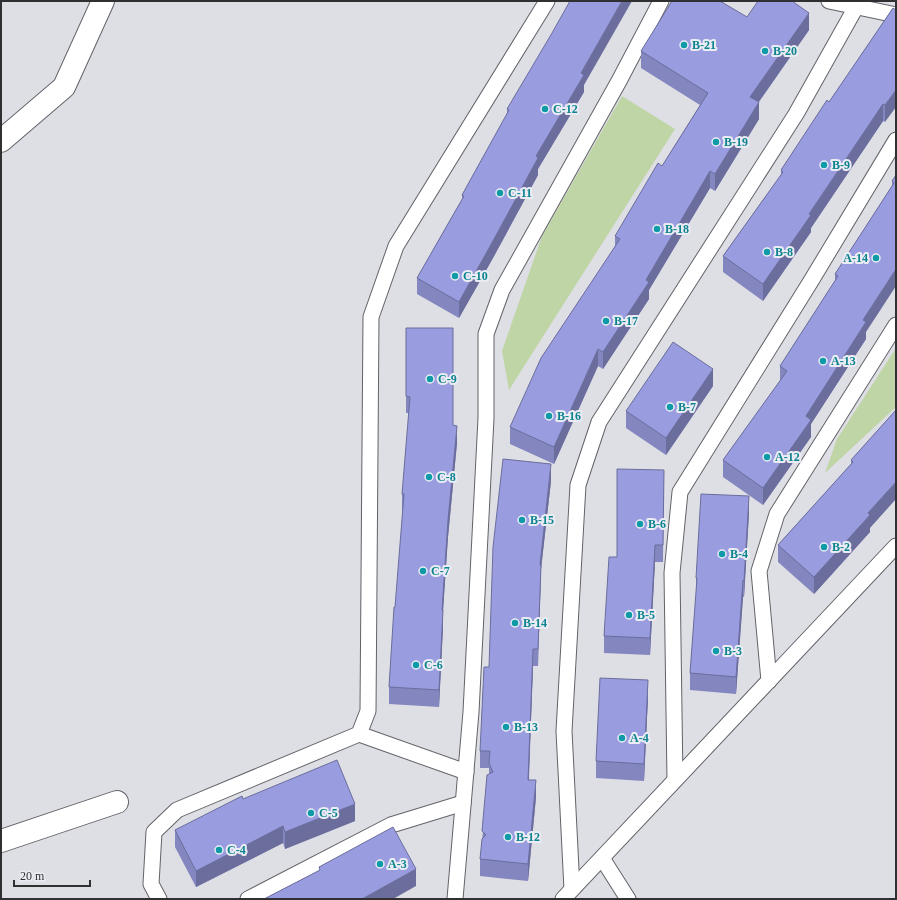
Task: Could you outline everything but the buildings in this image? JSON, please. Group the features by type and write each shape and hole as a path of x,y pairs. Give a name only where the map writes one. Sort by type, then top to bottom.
{"street":[{"path":"1,141 64,87 103,1"},
{"path":"1,841 117,802"}],"lane":[{"path":"359,734 368,712 371,317 396,246 547,1"},
{"path":"454,899 472,712 486,418 486,334 502,290 620,81 661,1"},
{"path":"829,1 896,16"},
{"path":"567,894 564,731 578,485 599,422 796,114 856,7"},
{"path":"675,780 672,573 680,492 896,140"},
{"path":"769,681 759,571 777,514 896,325"},
{"path":"567,894 896,546"},
{"path":"159,899 152,884 154,832 177,810 359,734 466,772"},
{"path":"248,899 391,825 463,803"},
{"path":"602,858 628,899"}],"green space":[{"path":"622,96 675,129 509,390 502,351 542,236"},
{"path":"896,348 896,407 825,473 837,439"}],"place":[{"name":"B-21","path":"684,45"},
{"name":"B-20","path":"765,51"},
{"name":"C-12","path":"545,109"},
{"name":"B-19","path":"716,142"},
{"name":"B-9","path":"824,165"},
{"name":"C-11","path":"500,193"},
{"name":"B-18","path":"657,229"},
{"name":"B-8","path":"767,252"},
{"name":"A-14","path":"876,258"},
{"name":"C-10","path":"455,276"},
{"name":"B-17","path":"606,321"},
{"name":"A-13","path":"823,361"},
{"name":"C-9","path":"430,379"},
{"name":"B-7","path":"670,407"},
{"name":"B-16","path":"549,416"},
{"name":"A-12","path":"767,457"},
{"name":"C-8","path":"429,477"},
{"name":"B-15","path":"522,520"},
{"name":"B-6","path":"640,524"},
{"name":"B-2","path":"824,547"},
{"name":"B-4","path":"722,554"},
{"name":"C-7","path":"423,571"},
{"name":"B-5","path":"629,615"},
{"name":"B-14","path":"515,623"},
{"name":"B-3","path":"716,651"},
{"name":"C-6","path":"416,665"},
{"name":"B-13","path":"506,727"},
{"name":"A-4","path":"622,738"},
{"name":"C-5","path":"311,813"},
{"name":"B-12","path":"508,837"},
{"name":"C-4","path":"219,850"},
{"name":"A-3","path":"380,864"}]}
